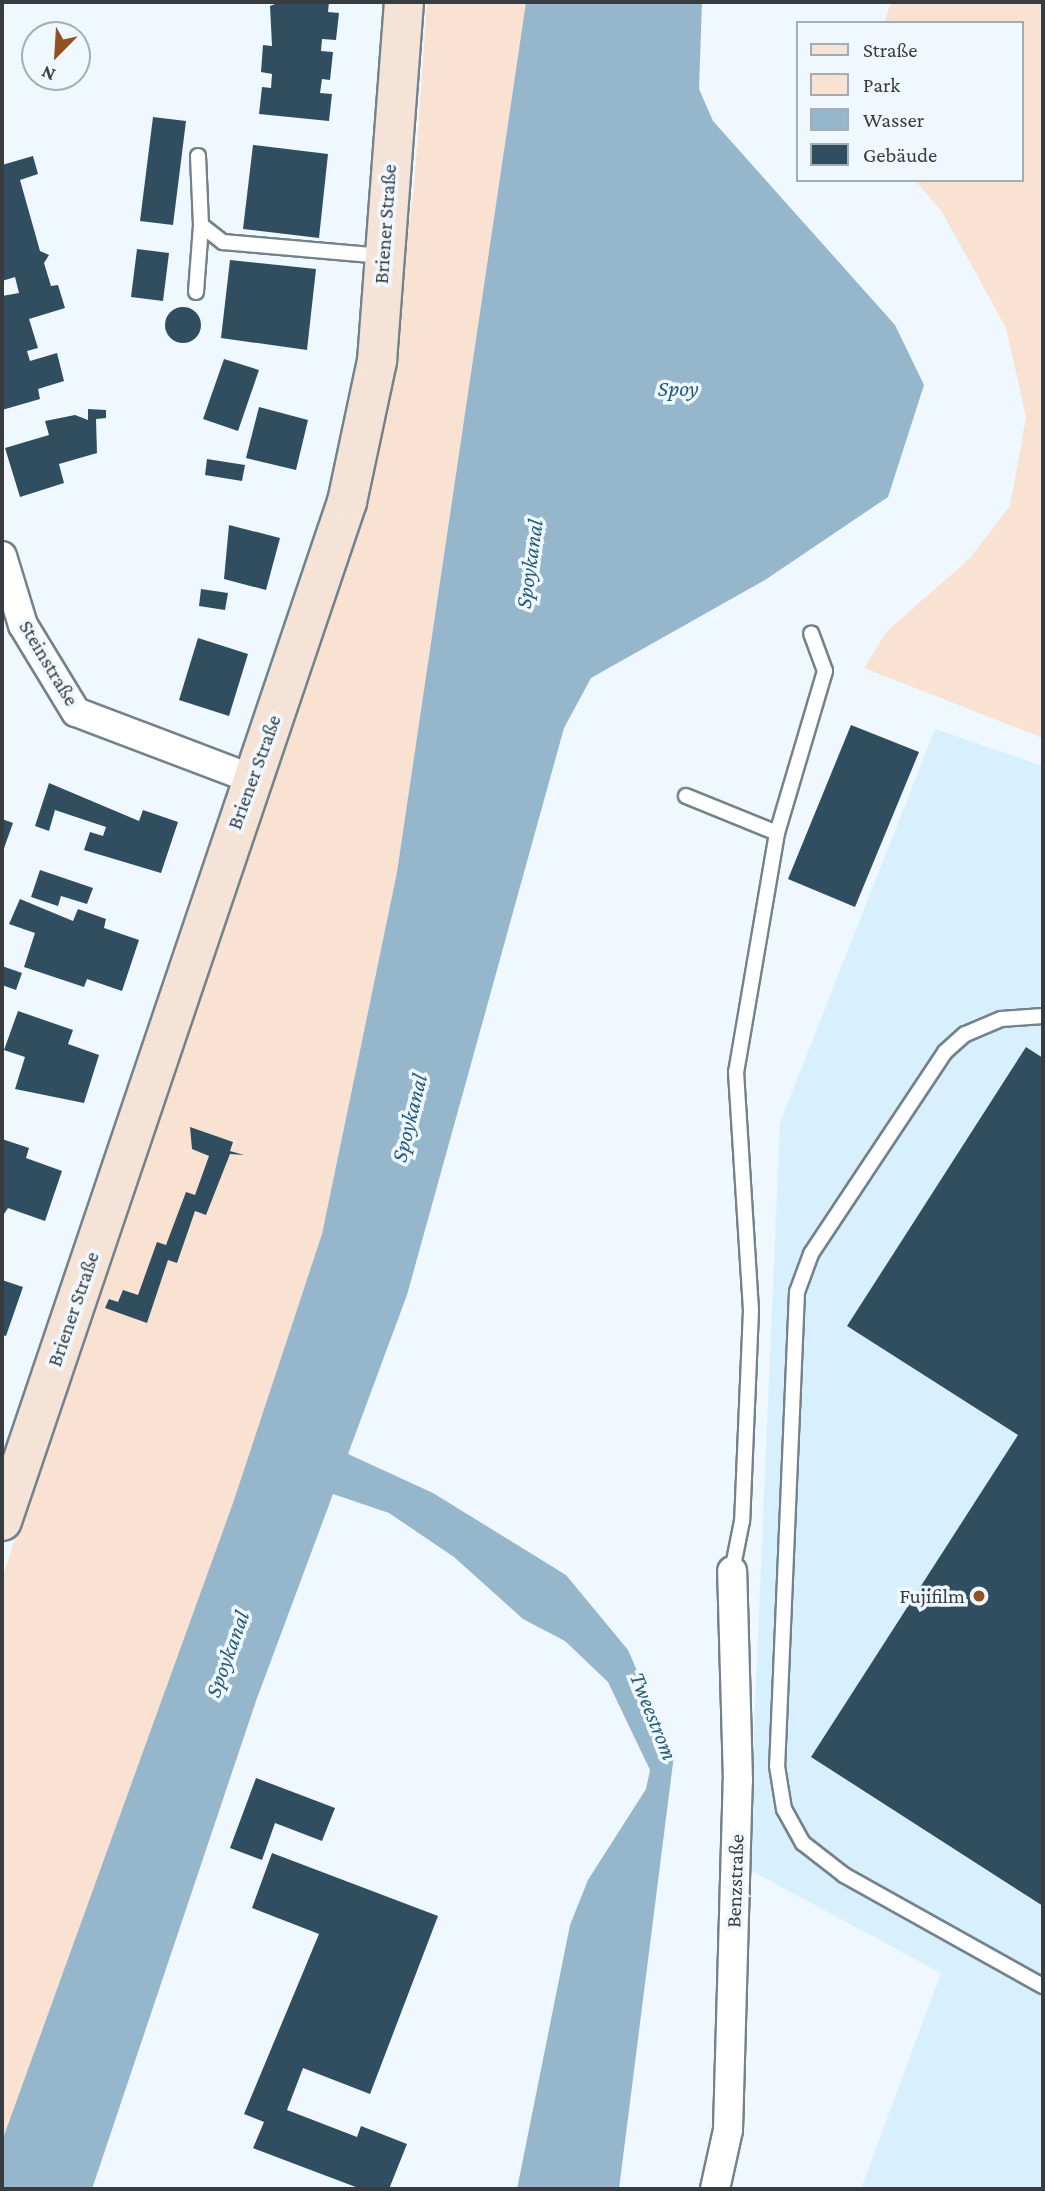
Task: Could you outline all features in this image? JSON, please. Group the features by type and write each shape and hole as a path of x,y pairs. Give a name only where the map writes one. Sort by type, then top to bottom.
{"street":[{"name":"Briener Straße","path":"2,1521 347,502 377,361 382,256 404,2"},
{"name":"Steinstraße","path":"2,556 23,625 76,712 252,779"},
{"name":"Benzstraße","path":"715,2189 728,2130 737,1823 732,1571"}],"lane":[{"path":"196,292 201,225 198,156"},
{"path":"201,225 223,242 382,256"},
{"path":"732,1571 742,1521 751,1310 736,1072 778,833 825,671 811,634"},
{"path":"686,796 778,833"},
{"path":"1043,1016 1001,1019 965,1034 945,1052 811,1254 797,1292 777,1766 784,1809 803,1843 844,1875 1043,1986"}],"shaded area":[{"path":"935,729 1043,766 1043,2189 861,2189 941,1973 748,1869 780,1123"}],"green space":[{"path":"427,2 526,2 397,872 322,1234 233,1503 2,2141 2,1579 388,380 414,188"},
{"path":"891,2 1043,2 1043,738 864,668 886,632 969,559 1010,506 1026,418 1006,328 942,212 917,182 1024,182 1024,21 885,21"}],"water":[{"name":"Spoy","path":"526,2 702,2 699,89 713,121 895,325 924,385 888,497 765,580 591,678 564,728 407,1295 348,1454 433,1493 566,1575 628,1650 674,1755 619,2189 517,2189 570,1925 588,1880 646,1789 650,1770 608,1682 565,1641 523,1619 454,1557 389,1513 333,1494 256,1701 92,2189 2,2189 2,2141 233,1503 322,1234 397,872"}],"building":[{"path":"280,2 329,2 328,12 339,13 336,40 322,39 321,51 333,52 330,80 322,79 320,93 332,94 329,121 259,114 262,87 271,88 272,74 261,72 263,45 272,46 270,6"},
{"path":"153,117 186,121 173,225 140,221"},
{"path":"253,145 328,154 319,238 243,229"},
{"path":"33,156 38,174 20,180 40,251 49,255 44,263 51,286 58,285 65,308 29,319 38,348 27,351 30,361 57,353 64,381 38,389 40,399 2,410 2,296 19,293 15,277 2,281 2,165"},
{"path":"137,249 169,253 163,301 131,297"},
{"path":"230,260 316,269 307,350 221,338"},
{"path":"183,307 196,312 201,325 196,338 183,343 170,338 165,325 170,312"},
{"path":"224,359 259,370 238,431 203,419"},
{"path":"259,407 308,420 296,470 246,458"},
{"path":"88,409 106,410 106,418 96,419 97,453 59,464 64,483 20,497 5,448 49,435 45,421 75,415 88,420"},
{"path":"207,459 245,465 242,481 205,475"},
{"path":"229,525 280,538 266,590 224,579"},
{"path":"201,589 228,593 225,610 199,606"},
{"path":"198,638 248,654 229,716 179,700"},
{"path":"851,725 919,752 855,907 788,879"},
{"path":"49,783 139,821 143,810 178,822 161,873 84,850 90,832 103,836 106,827 55,810 49,831 35,826"},
{"path":"2,819 13,823 2,854"},
{"path":"40,870 93,888 87,904 61,896 58,906 31,897"},
{"path":"20,899 73,921 78,909 106,919 104,928 139,940 122,991 87,979 84,987 24,967 35,933 9,924"},
{"path":"2,966 22,973 16,990 2,985"},
{"path":"18,1011 73,1030 68,1044 99,1055 84,1103 15,1089 25,1057 4,1050"},
{"name":"Fujifilm","path":"1026,1047 1043,1058 1043,1906 811,1757 1018,1435 847,1326"},
{"path":"190,1127 233,1142 230,1151 244,1155 230,1154 206,1215 195,1211 177,1263 168,1260 147,1323 105,1308 109,1299 118,1302 123,1290 138,1295 157,1242 166,1245 186,1192 195,1195 209,1156 192,1149"},
{"path":"2,1139 29,1148 26,1158 62,1171 45,1221 8,1208 2,1217"},
{"path":"2,1280 23,1287 6,1336 2,1335"},
{"path":"256,1778 335,1808 322,1841 275,1823 262,1860 230,1848"},
{"path":"272,1853 438,1916 370,2094 303,2068 287,2110 357,2137 361,2126 407,2144 389,2189 361,2189 253,2148 264,2122 244,2114 319,1934 252,1908"}],"place":[{"name":"Fujifilm","path":"979,1596"}],"water label":[{"name":"Spoykanal","path":"529,564"},
{"name":"Spoykanal","path":"409,1118"},
{"name":"Spoykanal","path":"227,1654"},
{"name":"Tweestrom","path":"654,1716"}]}
